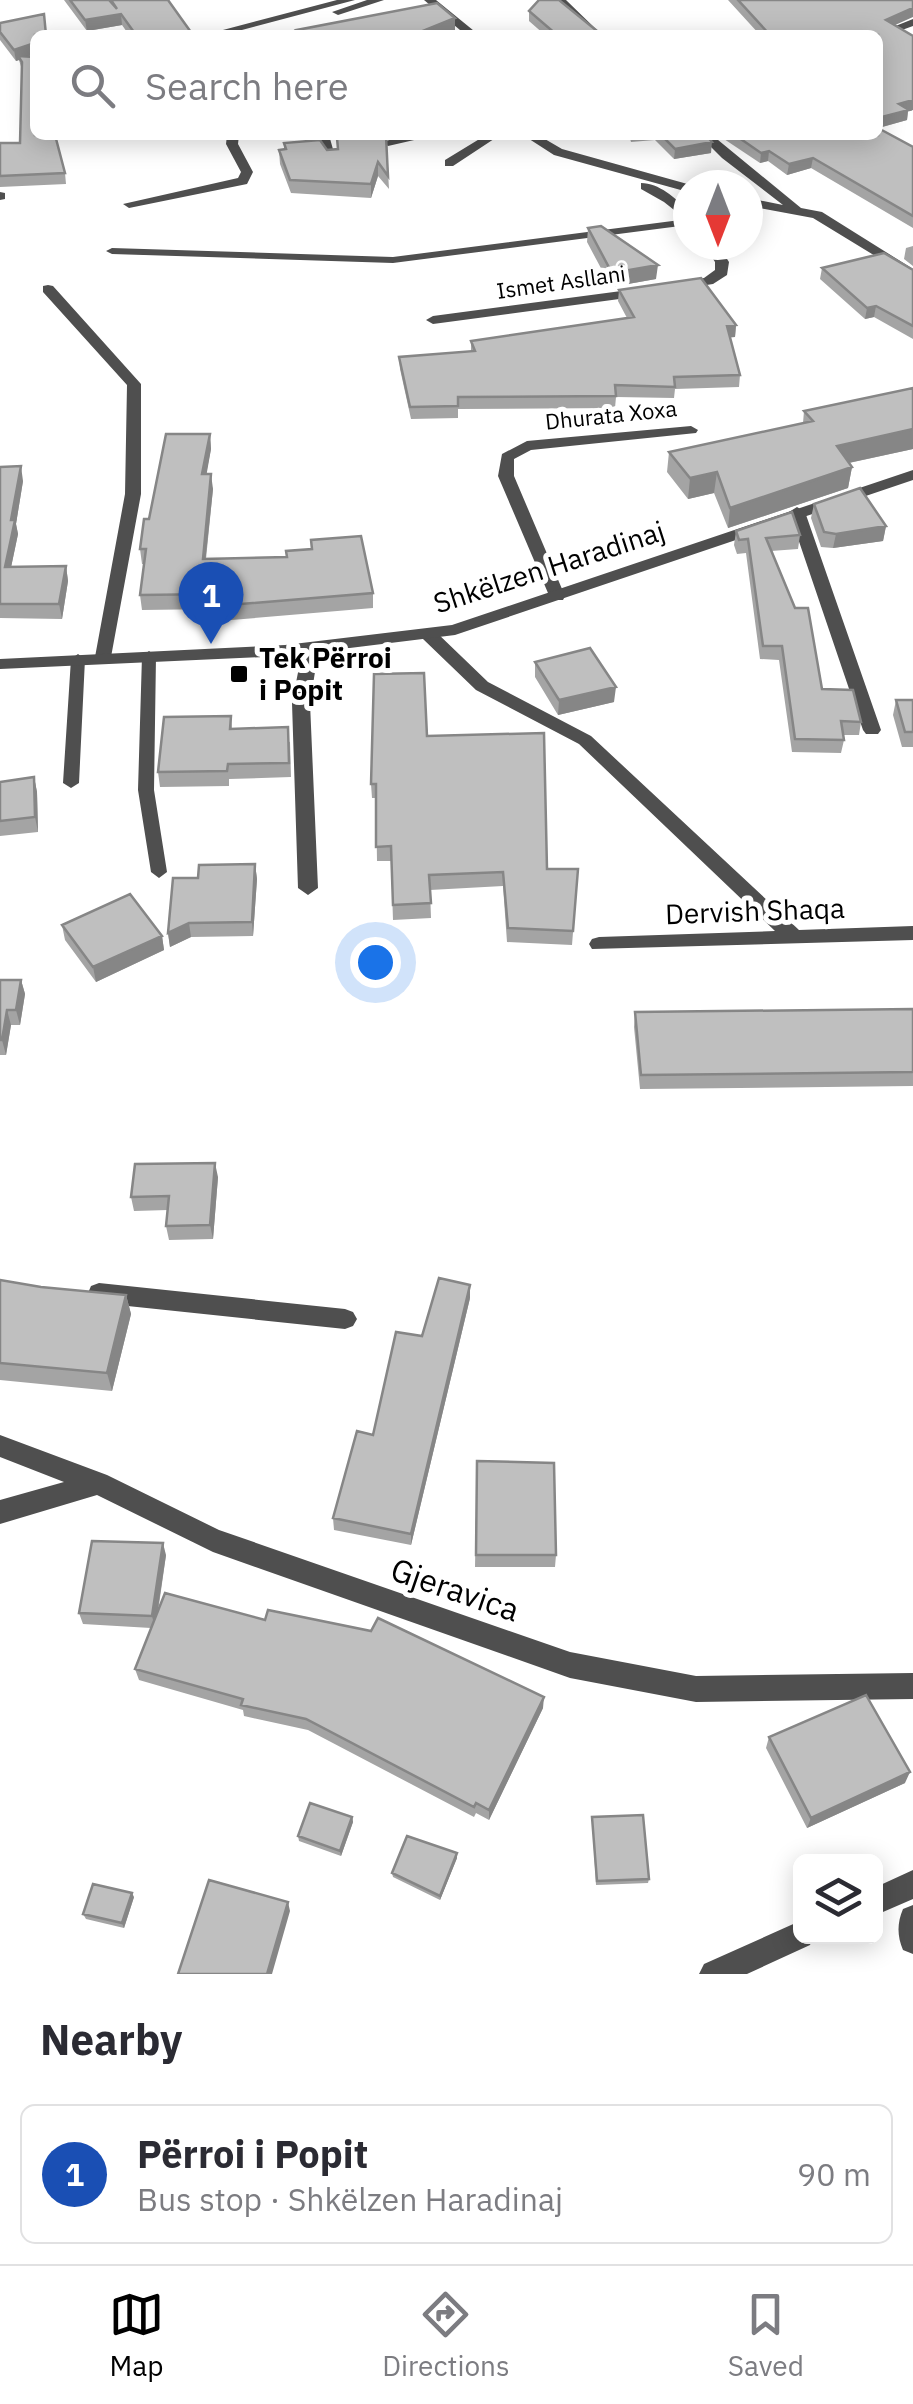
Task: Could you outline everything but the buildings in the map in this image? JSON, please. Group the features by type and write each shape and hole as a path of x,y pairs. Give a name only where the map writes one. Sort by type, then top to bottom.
{"street":[{"path":"235,30 350,0"},
{"path":"269,30 379,0"},
{"path":"429,0 467,30"},
{"path":"560,0 591,30"},
{"path":"913,22 894,30 913,43"},
{"path":"129,204 243,181 247,172 232,140"},
{"path":"325,140 332,157"},
{"path":"388,142 400,140"},
{"path":"450,163 486,140"},
{"path":"537,140 558,152 673,184"},
{"path":"709,140 721,154 778,190 797,211"},
{"path":"590,161 602,166 601,174 651,187 673,206"},
{"path":"763,205 816,215 913,275"},
{"name":"Ismet Asllani","path":"433,320 708,281 722,272 717,260"},
{"path":"48,288 134,384 134,494 103,657"},
{"name":"Dhurata Xoxa","path":"556,596 506,476 507,457 527,446 691,430"},
{"name":"Shkëlzen Haradinaj","path":"0,664 312,648 429,635 556,596 913,474"},
{"path":"797,512 872,730"},
{"path":"429,635 482,686 585,740 794,937"},
{"path":"308,888 302,704 312,648"},
{"name":"Dervish Shaqa","path":"600,944 913,933"},
{"path":"78,1291 345,1319"},
{"name":"Gjeravica","path":"0,1446 98,1483 213,1540 570,1665 696,1689 913,1686"},
{"path":"0,1512 98,1483"},
{"path":"883,1898 913,1884"},
{"path":"912,1939 913,1919"},
{"path":"714,1974 793,1938"}],"lane":[{"path":"112,251 392,260 673,221"},
{"path":"149,656 146,790 159,872"},
{"path":"72,783 78,659"}],"place":[{"name":"Përroi i Popit","path":"211,644"},
{"name":"Tek Përroi i Popit","path":"239,674"}]}
